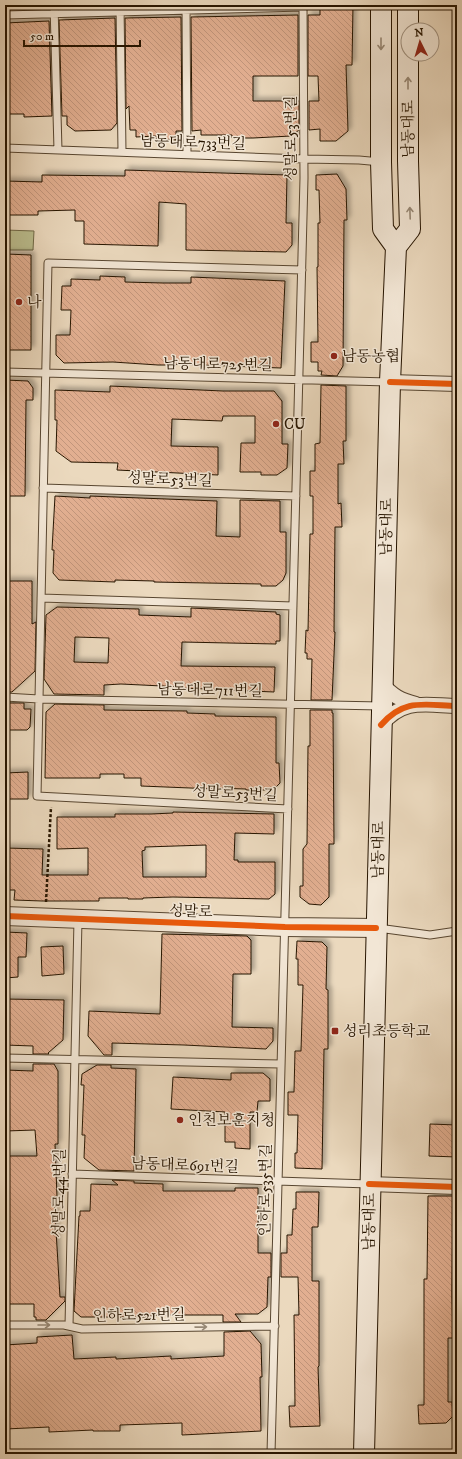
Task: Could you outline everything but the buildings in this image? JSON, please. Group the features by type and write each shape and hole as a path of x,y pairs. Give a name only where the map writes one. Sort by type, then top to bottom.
{"main road":[{"name":"남동대로","path":"381,5 381,162 383,229 396,247"},
{"name":"남동대로","path":"364,1454 369,1184 390,382 396,247 410,229 408,161 408,5"}],"street":[{"path":"390,382 457,384"},
{"path":"382,684 391,694 404,701 418,705"},
{"path":"381,725 390,715 403,707 418,705 457,706"},
{"name":"성말로","path":"5,916 285,927 376,928"},
{"path":"369,1184 457,1187"}],"lane":[{"path":"54,5 58,150"},
{"path":"5,16 54,15 120,9 303,6"},
{"name":"성말로53번길","path":"285,927 302,270 304,159 303,6"},
{"path":"186,8 187,154"},
{"path":"120,9 122,152"},
{"name":"남동대로733번길","path":"5,148 381,162"},
{"path":"39,699 48,263 302,270"},
{"name":"남동대로725번길","path":"5,372 390,382"},
{"name":"성말로53번길","path":"43,488 296,496"},
{"path":"41,598 293,606"},
{"name":"남동대로711번길","path":"5,697 382,706"},
{"name":"성말로53번길","path":"39,699 37,796 288,809"},
{"name":"성말로44번길","path":"69,1326 78,919"},
{"name":"인하로535번길","path":"271,1454 285,927"},
{"path":"376,928 430,935 457,931"},
{"path":"5,1058 281,1064"},
{"name":"남동대로691번길","path":"72,1174 369,1184"},
{"name":"인하로521번길","path":"5,1325 69,1326 82,1329 275,1326"}],"path":[{"path":"46,918 51,797"}],"green space":[{"path":"5,230 34,231 33,250 5,250"}],"cycle path":[{"path":"390,382 457,384"},
{"path":"381,725 398,710 406,707 425,704 457,706"},
{"path":"5,916 285,927 376,928"},
{"path":"369,1184 457,1187"}],"place":[{"name":"나","path":"19,302"},
{"name":"남동농협","path":"334,356"},
{"name":"CU","path":"276,424"},
{"name":"성리초등학교","path":"335,1031"},
{"name":"인천보훈지청","path":"180,1120"}]}
